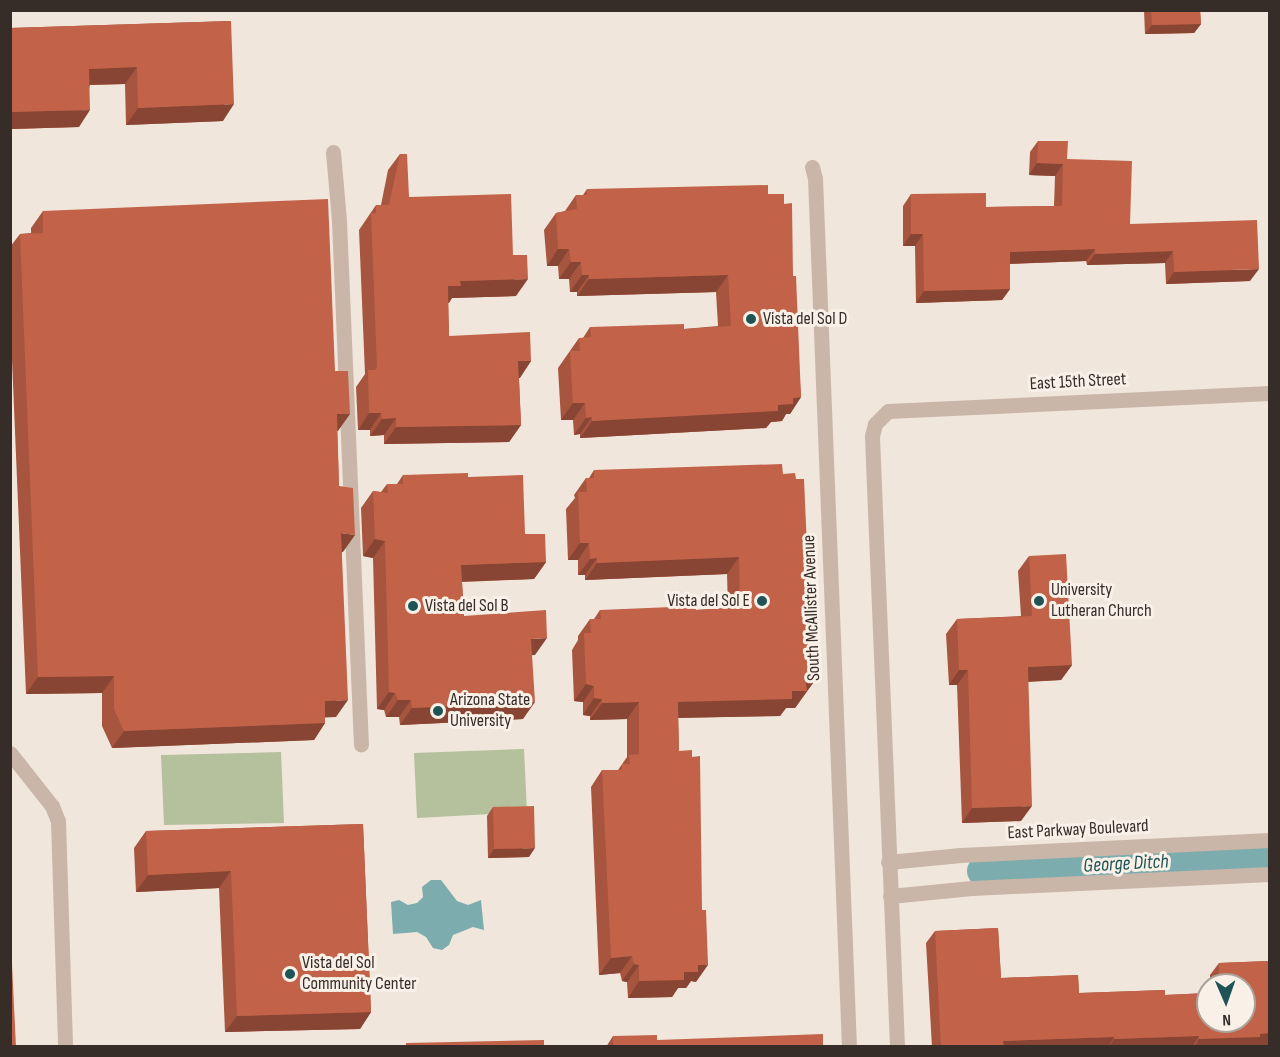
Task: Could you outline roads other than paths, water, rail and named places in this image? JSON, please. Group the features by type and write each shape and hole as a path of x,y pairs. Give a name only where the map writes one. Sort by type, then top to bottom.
{"street":[{"path":"333,153 339,221 361,745"},
{"name":"South McAllister Avenue","path":"812,167 815,178 849,1047"},
{"name":"East 15th Street","path":"888,862 872,436 875,424 888,411 1269,393"},
{"path":"10,753 52,806 58,821 66,1047"},
{"name":"East Parkway Boulevard","path":"888,862 961,855 1269,840"},
{"path":"888,862 897,1047"},
{"path":"890,896 972,888 1269,874"}],"water":[{"path":"431,880 441,880 457,901 468,905 481,900 484,930 473,927 453,935 449,945 442,950 433,948 426,937 417,932 393,934 391,902 399,900 408,905 417,903 423,897 422,887"}],"waterway":[{"name":"George Ditch","path":"982,871 1270,857"}],"place":[{"name":"Vista del Sol D","path":"751,319"},
{"name":"Vista del Sol E","path":"762,601"},
{"name":"University Lutheran Church","path":"1039,601"},
{"name":"Vista del Sol B","path":"413,606"},
{"name":"Arizona State University","path":"438,711"},
{"name":"Vista del Sol Community Center","path":"290,974"}]}
